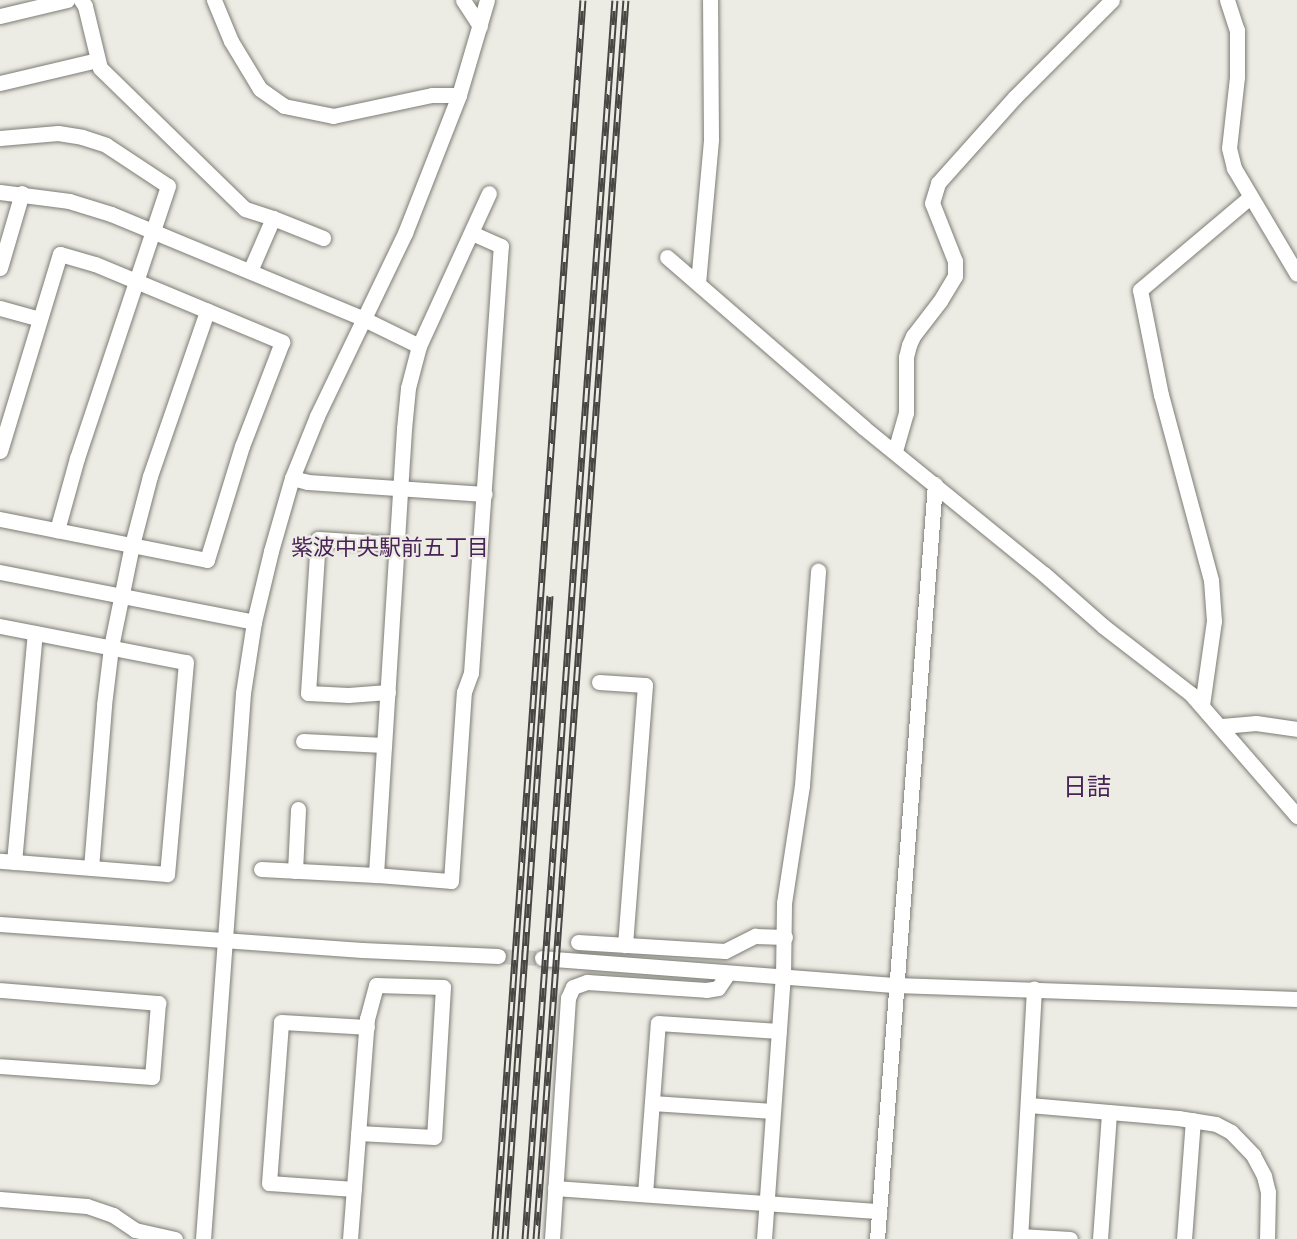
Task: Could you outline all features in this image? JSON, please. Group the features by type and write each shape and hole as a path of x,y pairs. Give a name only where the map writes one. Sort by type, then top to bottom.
{"street":[{"path":"1,13 66,0"},
{"path":"81,0 85,6 100,68 245,209 323,238"},
{"path":"214,0 231,41 260,89 284,106 333,116 432,96 459,95"},
{"path":"463,0 480,26"},
{"path":"203,1239 223,941 243,693 254,622 292,478 317,416 405,233 459,95 487,0"},
{"path":"698,283 711,139 710,0"},
{"path":"895,451 906,412 906,357 909,345 955,276 955,261 932,203 938,183 1015,97 1112,0"},
{"path":"1227,0 1237,30 1237,77 1229,148 1234,168 1249,198 1297,274"},
{"path":"0,83 97,60"},
{"path":"0,138 58,134 82,137 106,145 168,186 77,458 57,530"},
{"path":"0,192 22,193 69,201 153,230 364,319 419,346"},
{"path":"0,268 22,193"},
{"path":"376,875 408,388 419,346 489,193"},
{"path":"1202,705 1214,621 1211,580 1161,394 1140,290 1249,198"},
{"path":"250,271 273,218"},
{"path":"261,869 450,881 464,692 471,673 501,246 472,233"},
{"path":"0,451 60,254 94,264 282,342 242,446 207,560 0,519"},
{"path":"667,257 864,427 1202,705 1297,816"},
{"path":"0,308 40,319"},
{"path":"91,868 111,647 132,545 150,476 207,311"},
{"path":"292,478 308,482 484,494"},
{"path":"877,1239 935,484"},
{"path":"388,692 348,695 308,693 318,539 398,544"},
{"path":"764,1239 783,977 784,903 802,784 818,571"},
{"path":"0,572 254,622"},
{"path":"0,626 186,662 167,874 7,862 35,633"},
{"path":"599,682 645,685 625,945"},
{"path":"1221,726 1256,723 1297,729"},
{"path":"303,741 384,746"},
{"path":"295,871 298,809"},
{"path":"0,924 223,941 498,956"},
{"path":"578,942 725,951 755,936 784,937"},
{"path":"543,958 896,984 1297,999"},
{"path":"552,1239 568,998 573,987 587,982 706,990 718,988 728,973"},
{"path":"350,1239 358,1132 367,1027 376,986 443,987 434,1137 358,1132"},
{"path":"1034,988 1020,1238 1070,1239"},
{"path":"0,990 158,1003 152,1077 0,1066"},
{"path":"354,1189 269,1183 281,1022 367,1027"},
{"path":"645,1194 658,1023 779,1030"},
{"path":"652,1103 773,1111"},
{"path":"1029,1106 1193,1120 1216,1124 1231,1132 1253,1155 1264,1176 1268,1192 1267,1239"},
{"path":"1100,1239 1109,1112"},
{"path":"1184,1239 1193,1120"},
{"path":"555,1188 879,1211"},
{"path":"0,1199 87,1206 113,1215 135,1230 175,1239"}],"tunnel":[{"path":"498,956 542,958"}],"railway":[{"path":"495,1239 583,0"},
{"path":"525,1239 615,0"},
{"path":"536,1239 626,0"},
{"path":"505,1239 550,596"}],"district":[{"name":"紫波中央駅前五丁目","path":"390,547"},
{"name":"日詰","path":"1087,786"}]}
